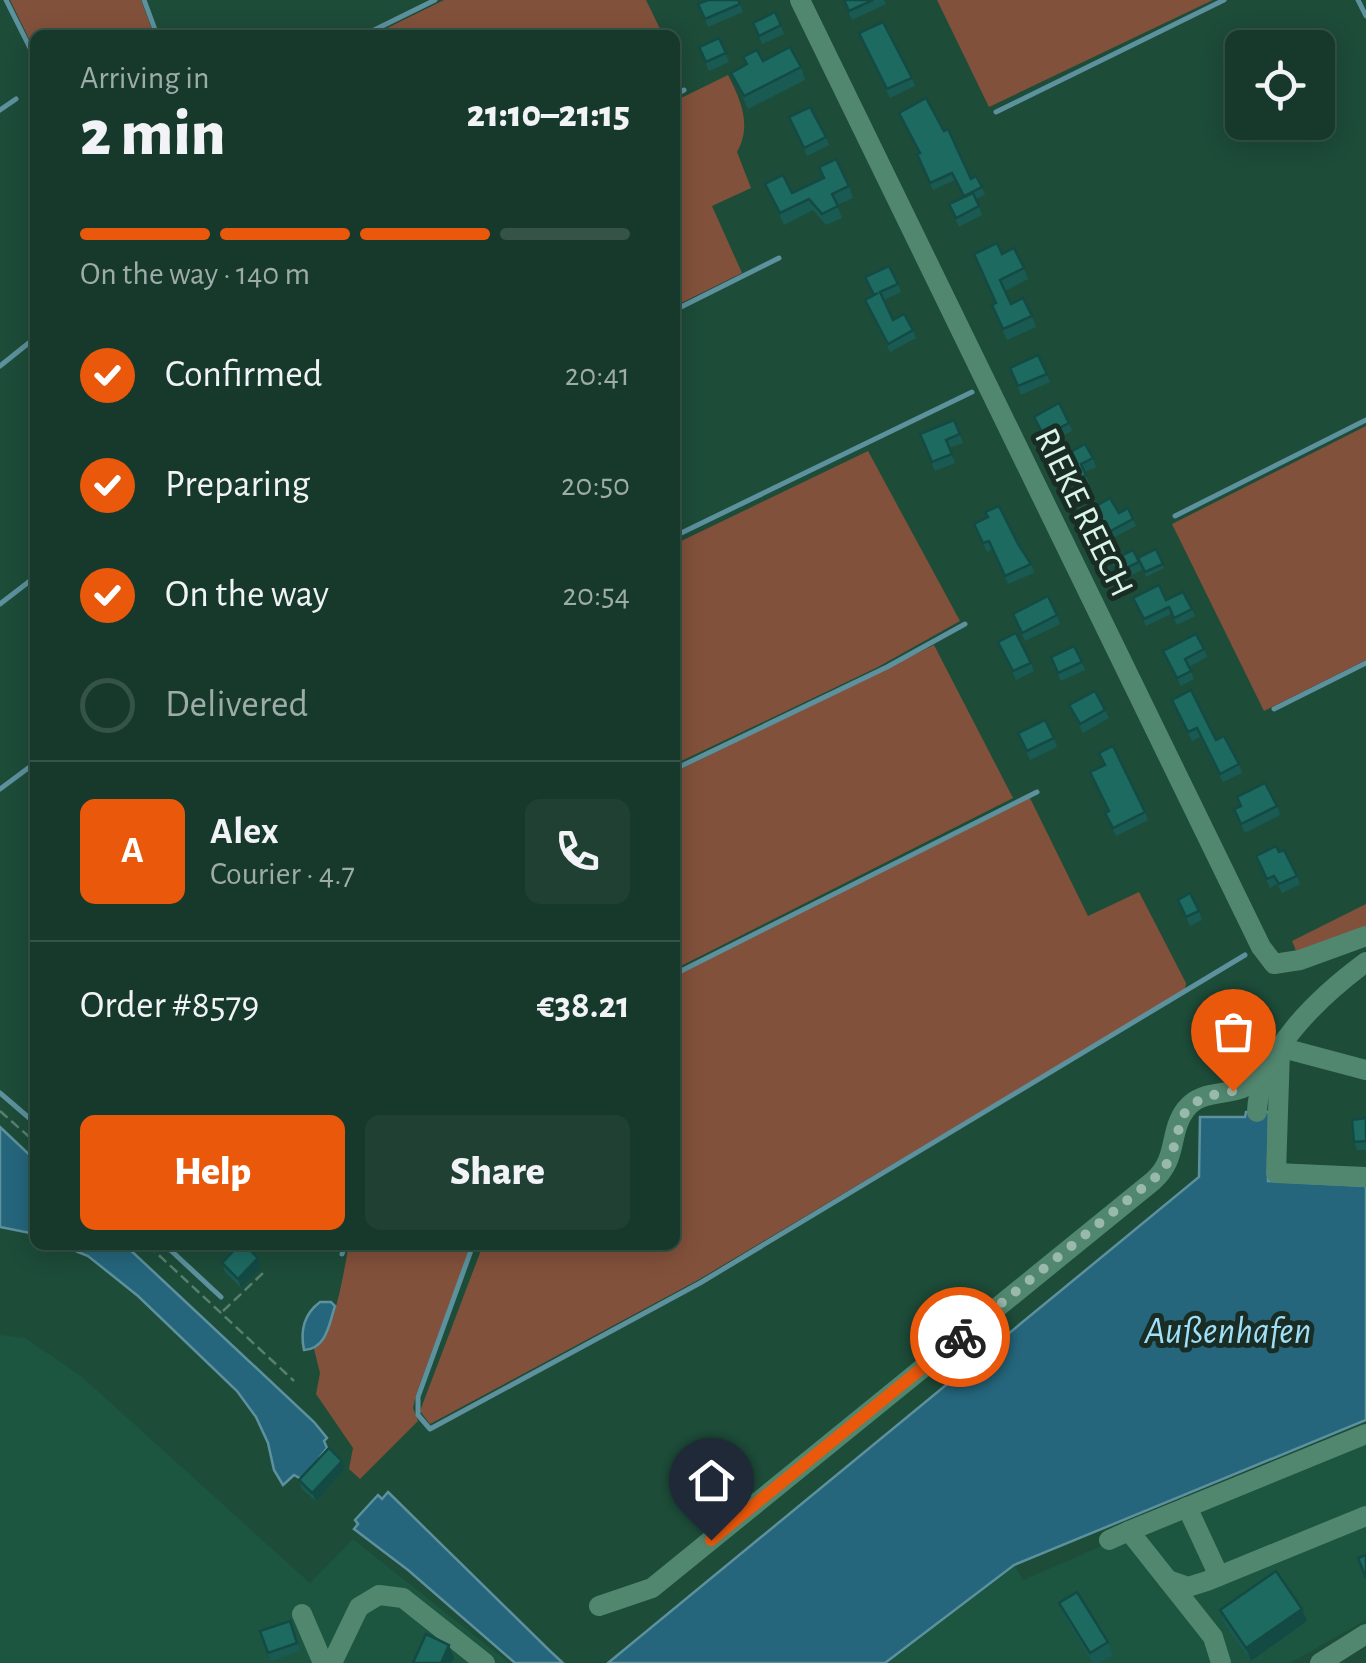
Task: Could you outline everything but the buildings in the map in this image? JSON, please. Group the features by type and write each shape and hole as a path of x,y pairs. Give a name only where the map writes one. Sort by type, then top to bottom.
{"street":[{"name":"RIEKE REECH","path":"800,0 1261,948 1274,964 1300,960 1366,936"},
{"path":"1257,1112 1258,1092 1300,1021 1323,995 1366,962"},
{"path":"1277,1055 1366,1070"},
{"path":"1277,1055 1276,1172 1366,1177"},
{"path":"599,1606 652,1588 1153,1181 1168,1163 1187,1108 1210,1094 1241,1089 1277,1055"},
{"path":"1109,1540 1366,1434"},
{"path":"1187,1507 1219,1576"},
{"path":"1168,1580 1188,1587 1366,1516"},
{"path":"1129,1531 1213,1637 1221,1663"},
{"path":"332,1663 360,1607 379,1595 403,1598 485,1663"},
{"path":"302,1614 323,1663"},
{"path":"1320,1663 1366,1634"}],"path":[{"path":"0,1110 30,1137"},
{"path":"154,1250 294,1380"},
{"path":"222,1312 262,1273"}],"shaded area":[{"path":"10,0 141,0 152,30 30,30 30,41"},
{"path":"444,0 646,0 661,30 383,30"},
{"path":"937,0 1213,0 989,107"},
{"path":"728,75 743,113 744,133 737,152 751,188 712,206 742,273 680,304 680,99"},
{"path":"1366,426 1366,660 1264,711 1172,524"},
{"path":"868,451 960,621 878,667 680,762 680,542"},
{"path":"934,645 1013,798 680,966 680,770"},
{"path":"1028,794 1088,916 1139,892 1186,983 1185,990 698,1280 430,1424 420,1411 481,1250 680,1250 680,973"},
{"path":"1366,904 1366,931 1297,953 1292,941"},
{"path":"348,1250 469,1250 416,1395 413,1408 418,1421 360,1479 349,1469 353,1448 316,1394 320,1373 314,1349 328,1329"},
{"path":"0,1335 25,1338 81,1376 310,1583 353,1539 509,1663 0,1663"},
{"path":"1366,1431 1366,1620 1290,1663 887,1663 1015,1566 1023,1580"}],"water":[{"name":"Außenhafen","path":"1246,1112 1269,1112 1268,1181 1366,1186 1366,1420 1014,1565 885,1663 608,1663 1199,1177 1200,1117 1245,1117"},
{"path":"0,1127 30,1155 30,1233 0,1227"},
{"path":"73,1250 130,1250 314,1422 327,1438 327,1448 303,1480 294,1475 283,1485 256,1417 237,1391 138,1296 88,1256"},
{"path":"320,1302 335,1306 328,1328 322,1341 304,1350 304,1323"},
{"path":"388,1492 563,1663 515,1663 408,1570 354,1529 358,1524 355,1520 378,1495 382,1499"}],"waterway":[{"path":"6,0 30,48"},
{"path":"144,0 155,30"},
{"path":"374,30 435,0"},
{"path":"996,112 1224,0"},
{"path":"1358,0 1366,16"},
{"path":"680,92 684,90"},
{"path":"0,110 16,99"},
{"path":"680,308 779,258"},
{"path":"0,366 30,342"},
{"path":"680,534 972,392"},
{"path":"1175,516 1366,420"},
{"path":"0,604 30,581"},
{"path":"680,767 887,667 965,624"},
{"path":"1274,709 1366,663"},
{"path":"0,789 30,767"},
{"path":"680,971 1037,792"},
{"path":"471,1250 418,1397 418,1415 430,1429 700,1283 1245,955"},
{"path":"0,1093 30,1119"},
{"path":"170,1250 221,1297"},
{"path":"342,1254 343,1250"}],"way so far":[{"path":"960,1337 1162,1172 1173,1153 1187,1108 1210,1094 1233,1091"}],"route":[{"path":"711,1540 960,1337"}]}
